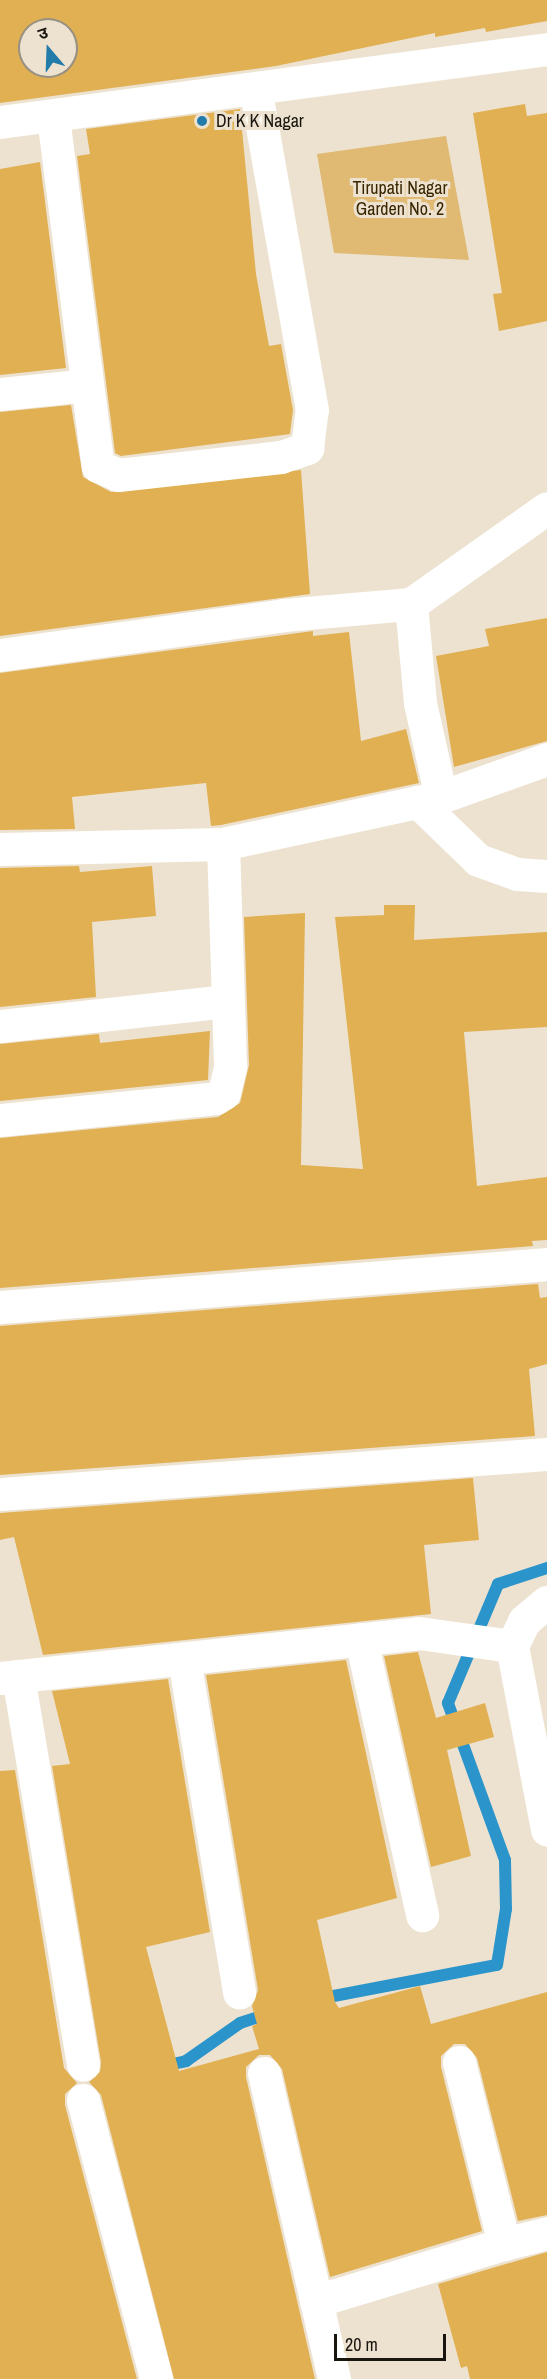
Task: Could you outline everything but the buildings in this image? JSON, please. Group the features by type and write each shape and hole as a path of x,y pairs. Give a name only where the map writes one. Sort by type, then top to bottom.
{"street":[{"path":"0,122 256,91 547,50"},
{"path":"53,117 96,457 104,473 280,457 308,448 312,410 256,91"},
{"path":"0,394 87,385"},
{"path":"0,655 284,615 411,604 547,508"},
{"path":"411,604 430,799 478,860 517,874 547,876"},
{"path":"0,849 223,844 430,799 547,759"},
{"path":"0,1120 216,1098 228,1084 223,844"},
{"path":"0,1026 227,1001"},
{"path":"0,1307 547,1264"},
{"path":"0,1494 547,1454"},
{"path":"501,1645 524,1621 547,1602"},
{"path":"82,2065 9,1677 419,1633 501,1645"},
{"path":"361,1639 422,1915"},
{"path":"501,1645 547,1830"},
{"path":"184,1659 239,1993"},
{"path":"459,2062 504,2244"},
{"path":"264,2073 334,2379"},
{"path":"83,2100 156,2379"},
{"path":"316,2301 547,2233"}],"green space":[{"name":"Tirupati Nagar Garden No. 2","path":"446,136 469,260 334,253 317,154"}],"waterway":[{"path":"318,1999 497,1965 506,1909 505,1860 448,1703 498,1584 547,1568"},
{"path":"163,2066 186,2061 240,2023 270,2013"}],"place":[{"name":"Dr K K Nagar","path":"202,121"}]}
